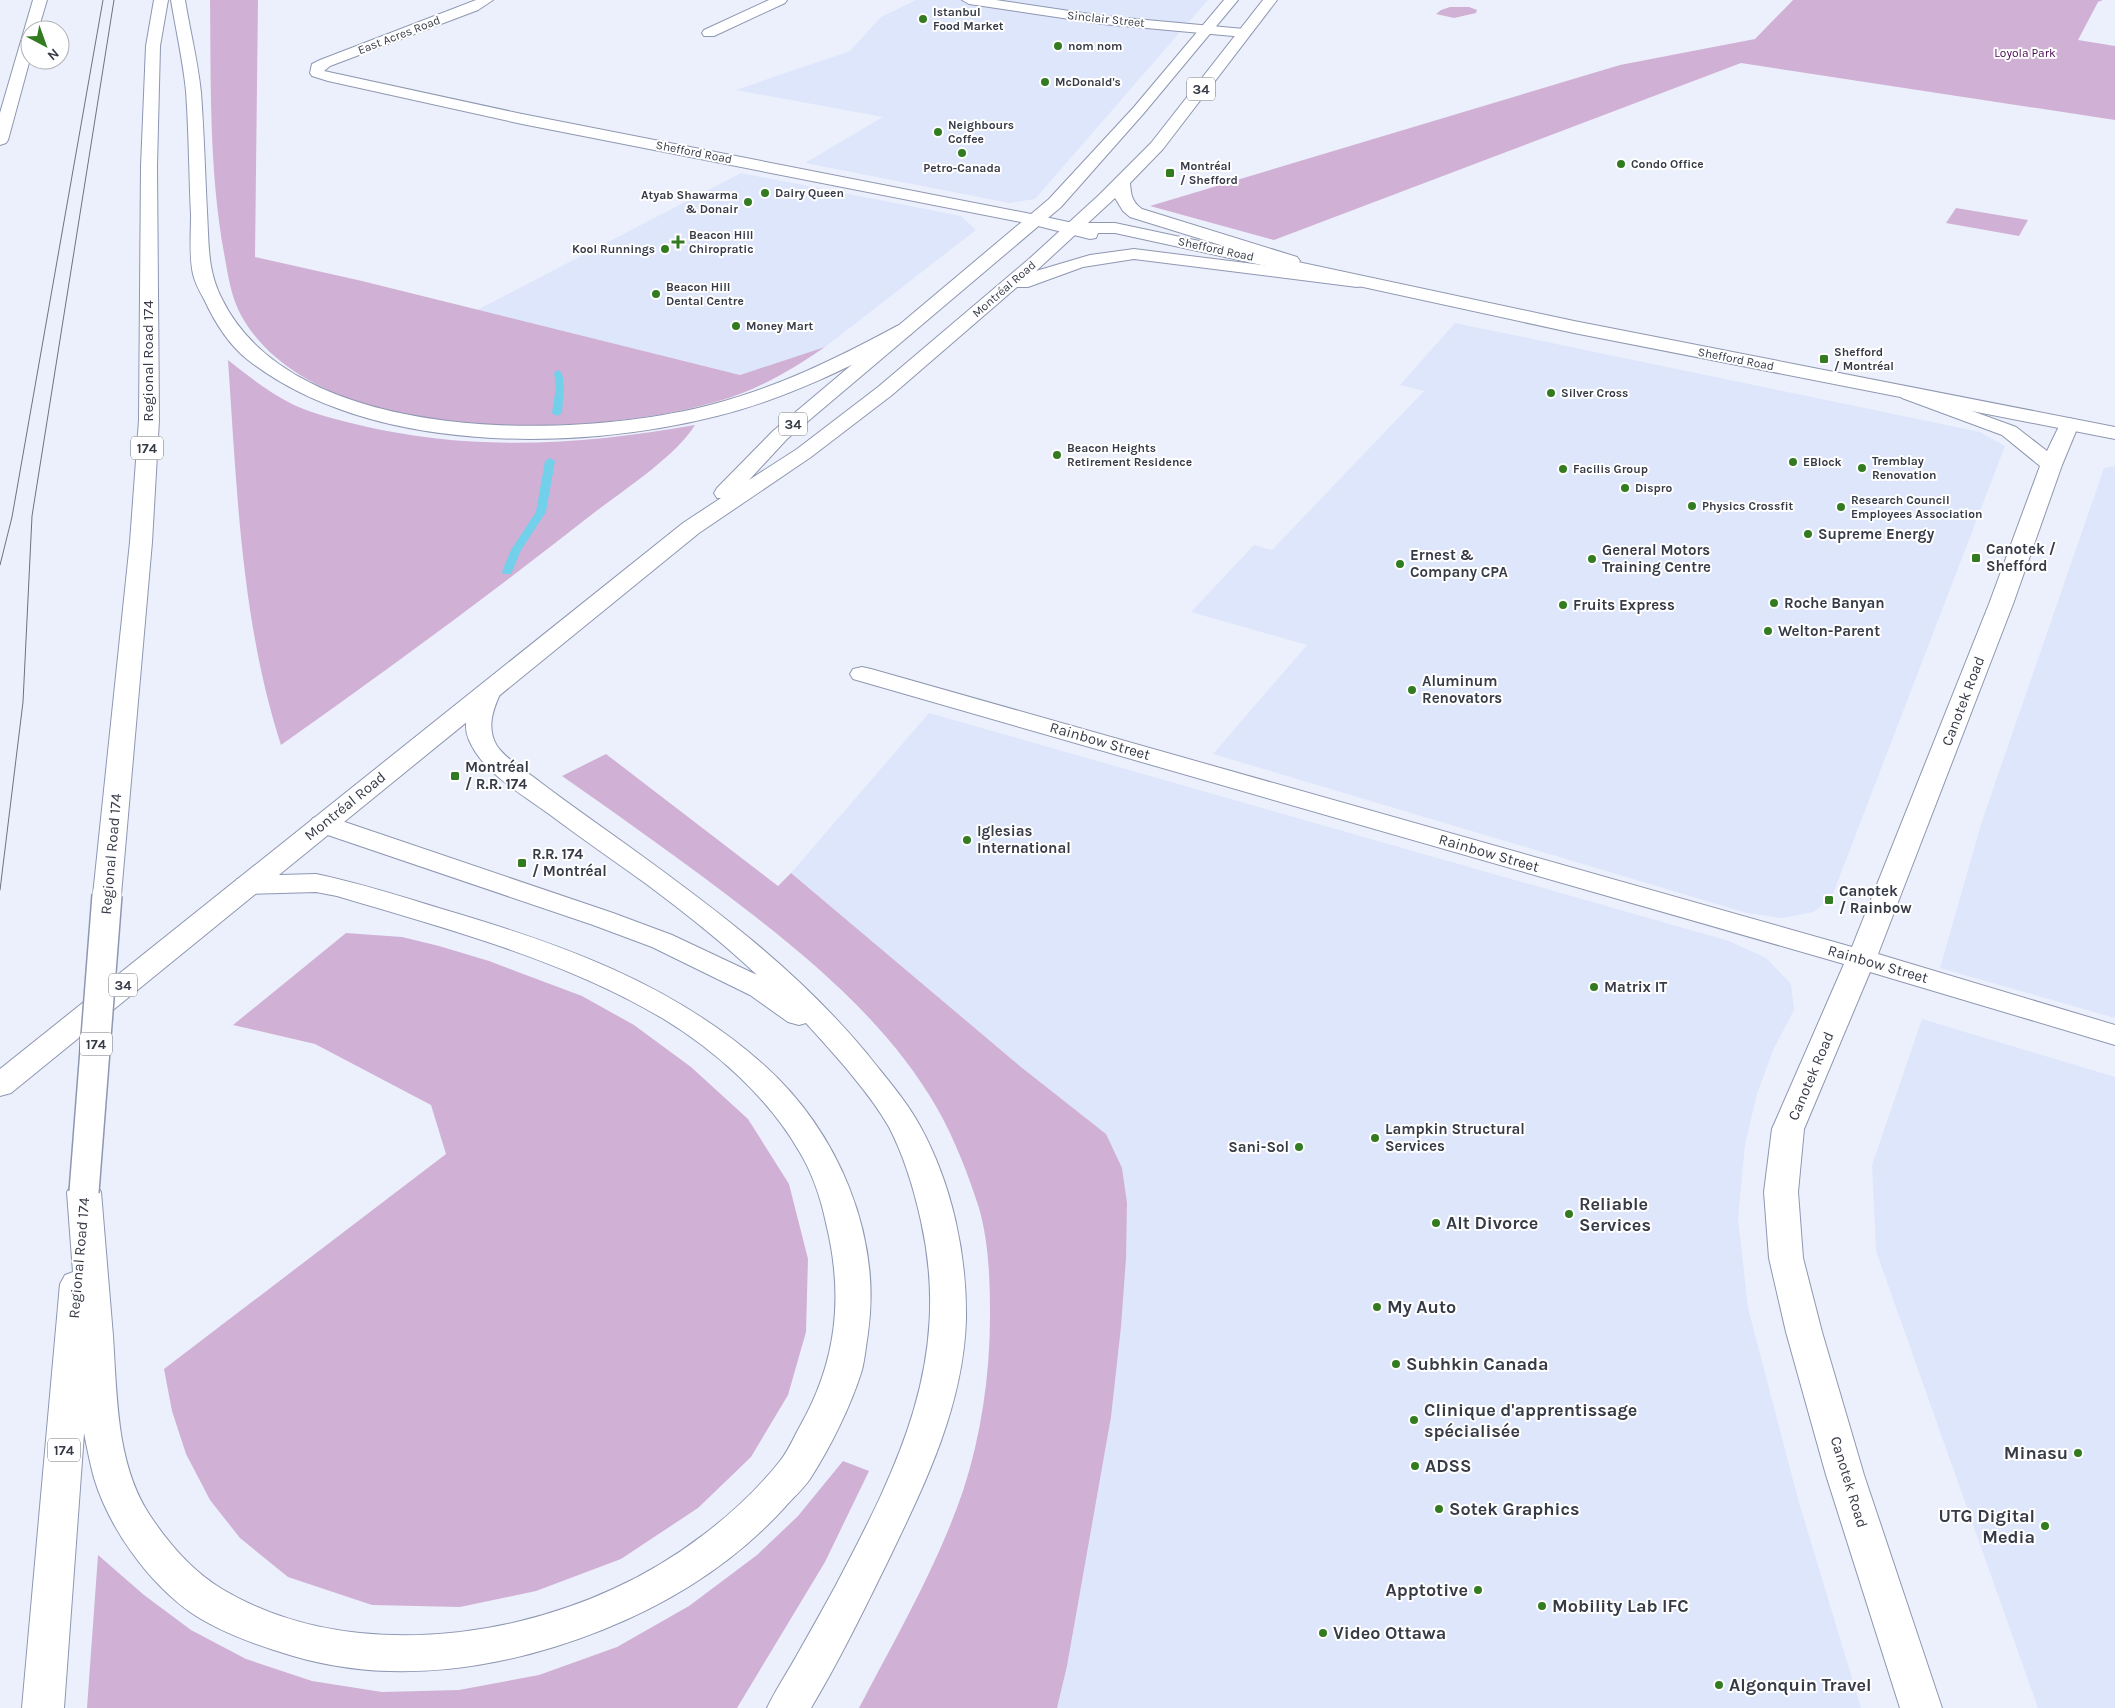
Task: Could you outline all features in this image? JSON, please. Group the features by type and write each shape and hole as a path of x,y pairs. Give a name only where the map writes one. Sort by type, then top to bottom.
{"main road":[{"path":"34,20 40,0"},
{"name":"Regional Road 174","path":"43,1708 107,895 141,542 149,420 150,146 153,46 161,0"},
{"path":"178,0 192,90 202,274 205,284 225,321 254,355 282,375 322,396 374,414 431,426 492,432 542,432 615,428 698,415 764,395 847,361 904,330"},
{"name":"East Acres Road","path":"317,72 317,67 324,63 473,7 486,0"},
{"path":"709,33 780,0"},
{"name":"Sinclair Street","path":"969,0 1085,17 1244,33"},
{"name":"Montréal Road","path":"691,528 780,435 1056,203 1231,0"},
{"name":"Montréal Road","path":"0,1084 691,528 804,453 877,397 1002,291 1122,183 1157,146 1270,0"},
{"path":"0,140 20,70"},
{"name":"Shefford Road","path":"317,72 328,77 512,116 1036,220 1073,228 1102,238 1357,282 1909,394 2115,433"},
{"path":"1122,183 1123,201 1127,207 1136,213 1357,282"},
{"path":"1002,291 1070,264 1099,256 1134,254 1357,282"},
{"path":"1909,394 2008,431 2051,464"},
{"name":"Canotek Road","path":"1921,1708 1845,1475 1804,1332 1786,1258 1781,1192 1788,1130 1809,1077 1862,959 2001,604 2051,464 2069,424"},
{"name":"Rainbow Street","path":"862,674 1862,959 2115,1035"},
{"path":"489,692 480,710 477,726 483,743 492,756 514,775 645,870 766,964 812,1008 847,1048 904,1126 924,1170 940,1228 947,1279 946,1347 934,1414 906,1485 858,1582 788,1708"},
{"path":"323,824 603,919 705,960 761,988 795,1011 824,1034 875,1086"},
{"path":"84,1192 102,1422 114,1482 132,1520 161,1562 205,1600 262,1628 325,1647 400,1654 474,1649 556,1630 629,1601 691,1565 748,1521 795,1470 824,1418 844,1367 853,1314 851,1255 839,1206 817,1152 794,1116 757,1076 718,1043 674,1012 612,980 559,958 491,934 342,888 316,883 247,885"}],"shaded area":[{"path":"916,0 1208,0 1035,199 1009,203 805,163 883,117 736,90 850,51 881,17"},
{"path":"741,173 961,216 976,230 825,347 740,375 477,310"},
{"path":"1455,323 1980,432 2005,446 1831,899 1813,912 1782,918 1747,913 1213,754 1307,645 1191,612 1254,545 1272,550 1424,391 1400,385"},
{"path":"2115,466 2115,1018 1940,968 1982,821 2104,468"},
{"path":"929,713 1729,941 1766,958 1791,984 1794,1010 1774,1048 1757,1094 1745,1145 1738,1218 1748,1308 1798,1499 1861,1708 1057,1708 1067,1666 1111,1417 1121,1327 1127,1203 1106,1134 1021,1067 791,873"},
{"path":"1922,1019 2115,1077 2115,1708 2038,1708 1876,1251 1872,1165"}],"green space":[{"path":"210,0 258,0 255,257 362,281 740,375 825,347 775,378 734,396 666,413 602,422 533,425 462,422 393,411 331,391 279,360 242,317 233,294 219,222 213,159"},
{"name":"Loyola Park","path":"1793,0 2103,0 2098,2 2078,40 2115,46 2115,120 1741,63 1274,240 1150,206 1620,65 1755,39"},
{"path":"1450,7 1469,7 1477,10 1476,13 1454,18 1436,14"},
{"path":"1956,208 2028,220 2019,236 1946,223"},
{"path":"228,360 260,384 294,405 334,419 401,434 485,442 527,443 611,437 695,425 676,448 635,483 439,631 281,745 257,651 249,603 238,506"},
{"path":"606,754 778,886 791,873 1021,1067 1106,1134 1122,1168 1127,1203 1126,1258 1121,1327 1111,1417 1067,1666 1057,1708 859,1708 941,1547 963,1491 975,1449 986,1383 990,1338 987,1248 979,1208 961,1157 937,1108 919,1079 898,1051 852,1000 827,976 748,911 656,842 562,776"},
{"path":"346,933 402,937 489,961 582,996 634,1025 691,1067 748,1119 789,1184 808,1259 806,1332 788,1395 751,1457 698,1508 621,1559 536,1591 460,1607 372,1605 288,1577 240,1538 210,1500 186,1454 172,1411 164,1369 446,1154 431,1105 315,1044 233,1025"},
{"path":"843,1461 869,1471 825,1562 737,1708 87,1708 98,1555 144,1595 191,1630 246,1659 312,1681 382,1692 459,1690 539,1675 617,1647 689,1606 757,1555 798,1516"}],"waterway":[{"path":"557,413 560,387 558,373"},
{"path":"507,572 516,550 541,512 545,498 550,461"}],"tram line":[{"path":"0,565 12,517 103,0"},
{"path":"0,890 23,702 32,516 114,0"}],"place":[{"name":"Istanbul Food Market","path":"923,19"},
{"name":"nom nom","path":"1058,46"},
{"name":"McDonald's","path":"1045,82"},
{"name":"Neighbours Coffee","path":"938,132"},
{"name":"Petro-Canada","path":"962,153"},
{"name":"Condo Office","path":"1621,164"},
{"name":"Montréal / Shefford","path":"1170,173"},
{"name":"Dairy Queen","path":"765,193"},
{"name":"Atyab Shawarma & Donair","path":"748,202"},
{"name":"Beacon Hill Chiropratic","path":"678,242"},
{"name":"Kool Runnings","path":"665,249"},
{"name":"Beacon Hill Dental Centre","path":"656,294"},
{"name":"Money Mart","path":"736,326"},
{"name":"Shefford / Montréal","path":"1824,359"},
{"name":"Silver Cross","path":"1551,393"},
{"name":"Beacon Heights Retirement Residence","path":"1057,455"},
{"name":"EBlock","path":"1793,462"},
{"name":"Tremblay Renovation","path":"1862,468"},
{"name":"Facilis Group","path":"1563,469"},
{"name":"Dispro","path":"1625,488"},
{"name":"Physics Crossfit","path":"1692,506"},
{"name":"Research Council Employees Association","path":"1841,507"},
{"name":"Supreme Energy","path":"1808,534"},
{"name":"Canotek / Shefford","path":"1976,558"},
{"name":"General Motors Training Centre","path":"1592,559"},
{"name":"Ernest & Company CPA","path":"1400,564"},
{"name":"Roche Banyan","path":"1774,603"},
{"name":"Fruits Express","path":"1563,605"},
{"name":"Welton-Parent","path":"1768,631"},
{"name":"Aluminum Renovators","path":"1412,690"},
{"name":"Montréal / R.R. 174","path":"455,776"},
{"name":"Iglesias International","path":"967,840"},
{"name":"R.R. 174 / Montréal","path":"522,863"},
{"name":"Canotek / Rainbow","path":"1829,900"},
{"name":"Matrix IT","path":"1594,987"},
{"name":"Lampkin Structural Services","path":"1375,1138"},
{"name":"Sani-Sol","path":"1299,1147"},
{"name":"Reliable Services","path":"1569,1214"},
{"name":"Alt Divorce","path":"1436,1223"},
{"name":"My Auto","path":"1377,1307"},
{"name":"Subhkin Canada","path":"1396,1364"},
{"name":"Clinique d'apprentissage spécialisée","path":"1414,1420"},
{"name":"Minasu","path":"2078,1453"},
{"name":"ADSS","path":"1415,1466"},
{"name":"Sotek Graphics","path":"1439,1509"},
{"name":"UTG Digital Media","path":"2045,1526"},
{"name":"Apptotive","path":"1478,1590"},
{"name":"Mobility Lab IFC","path":"1542,1606"},
{"name":"Video Ottawa","path":"1323,1633"},
{"name":"Algonquin Travel","path":"1719,1685"}]}
